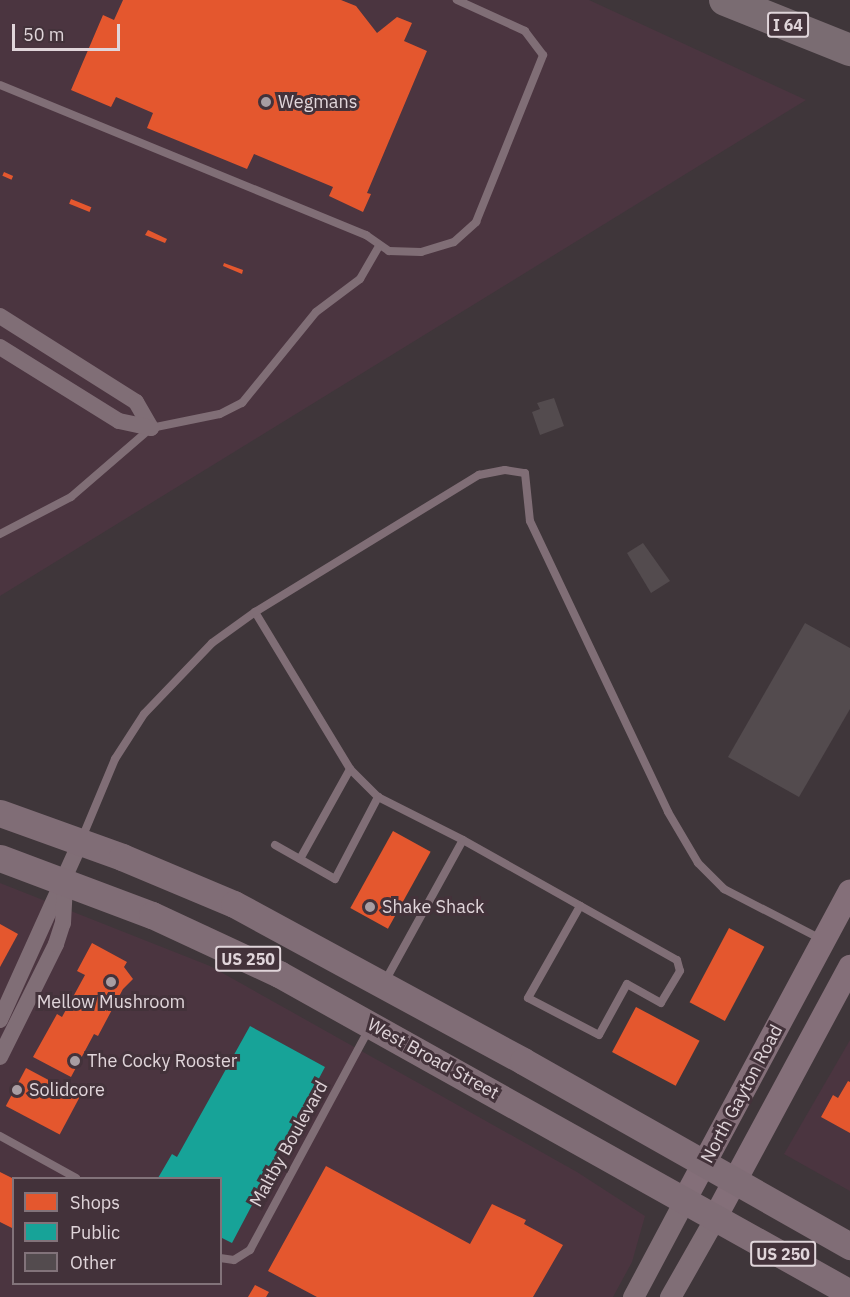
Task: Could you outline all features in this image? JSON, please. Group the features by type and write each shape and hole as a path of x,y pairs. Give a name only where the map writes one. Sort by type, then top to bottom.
{"highway":[{"name":"I 64","path":"725,0 850,50"}],"main road":[{"name":"US 250","path":"0,813 81,841 234,904 737,1179 850,1246"},
{"name":"West Broad Street","path":"0,858 65,881 236,953 372,1025 850,1293"},
{"name":"North Gayton Road","path":"685,1199 850,891"},
{"name":"North Gayton Road","path":"716,1216 850,967"}],"street":[{"path":"0,316 136,402 151,428"},
{"path":"0,346 119,421 151,428"},
{"path":"0,1020 33,951 45,915 65,881 81,841"},
{"path":"0,1057 56,944 63,923 65,881"},
{"name":"North Gayton Road","path":"633,1297 685,1199"},
{"name":"North Gayton Road","path":"670,1297 716,1216"}],"lane":[{"path":"0,85 366,235 380,245 399,253 436,249 460,238 476,222 543,55 525,31 457,0"},
{"path":"0,534 71,497 151,428 220,414 242,403 316,312 360,279 380,245"},
{"path":"81,841 116,759 144,714 193,660 255,612 479,475 505,470 525,473 530,521 668,812 698,863 724,889 824,940"},
{"path":"255,612 350,769 378,797 463,840 677,960 680,971 661,1003 627,984 599,1035 528,998 580,906"},
{"path":"300,859 350,769"},
{"path":"275,845 335,879 378,797"},
{"path":"384,984 463,840"},
{"name":"Maltby Boulevard","path":"222,1258 234,1260 250,1250 372,1025"},
{"path":"0,1136 72,1177"}],"shaded area":[{"path":"0,0 589,0 806,100 0,596"},
{"path":"0,883 210,966 577,1172 645,1216 632,1262 613,1297 0,1297"},
{"path":"850,1040 850,1191 784,1154"}],"building: Shops":[{"name":"Wegmans","path":"123,0 341,0 356,6 377,33 397,17 412,23 404,41 427,51 367,193 371,194 363,212 329,196 333,187 254,154 247,169 147,128 153,113 116,97 111,107 71,90 103,15 114,20"},
{"path":"4,172 13,176 12,180 2,176"},
{"path":"71,199 91,207 90,212 69,204"},
{"path":"148,230 167,239 165,243 145,235"},
{"path":"224,263 243,270 242,274 223,266"},
{"path":"393,831 431,852 388,929 350,908"},
{"path":"0,924 18,934 0,967"},
{"path":"729,928 764,947 725,1021 690,1002"},
{"path":"92,943 127,962 124,967 133,979 123,989 98,1036 94,1034 71,1077 33,1057 57,1014 62,1017 85,975 77,971"},
{"path":"636,1007 700,1041 676,1086 612,1052"},
{"path":"26,1068 80,1097 60,1135 6,1106"},
{"path":"848,1081 850,1082 850,1133 821,1117 833,1095 838,1098"},
{"path":"326,1166 470,1244 492,1204 526,1220 524,1224 563,1245 533,1297 317,1297 268,1271"},
{"path":"0,1172 12,1178 12,1228 0,1222"},
{"path":"255,1285 269,1292 266,1297 248,1297"}],"building: Public":[{"path":"250,1026 325,1067 232,1243 222,1238 222,1177 159,1177 172,1154 177,1157"}],"building: Other":[{"path":"554,398 564,426 540,435 532,412 540,409 537,403"},
{"path":"643,543 670,581 651,593 627,553"},
{"path":"805,623 850,648 850,709 799,797 728,757"}],"place":[{"name":"Wegmans","path":"266,102"},
{"name":"Shake Shack","path":"370,907"},
{"name":"Mellow Mushroom","path":"111,982"},
{"name":"The Cocky Rooster","path":"75,1061"},
{"name":"Solidcore","path":"17,1090"}]}
